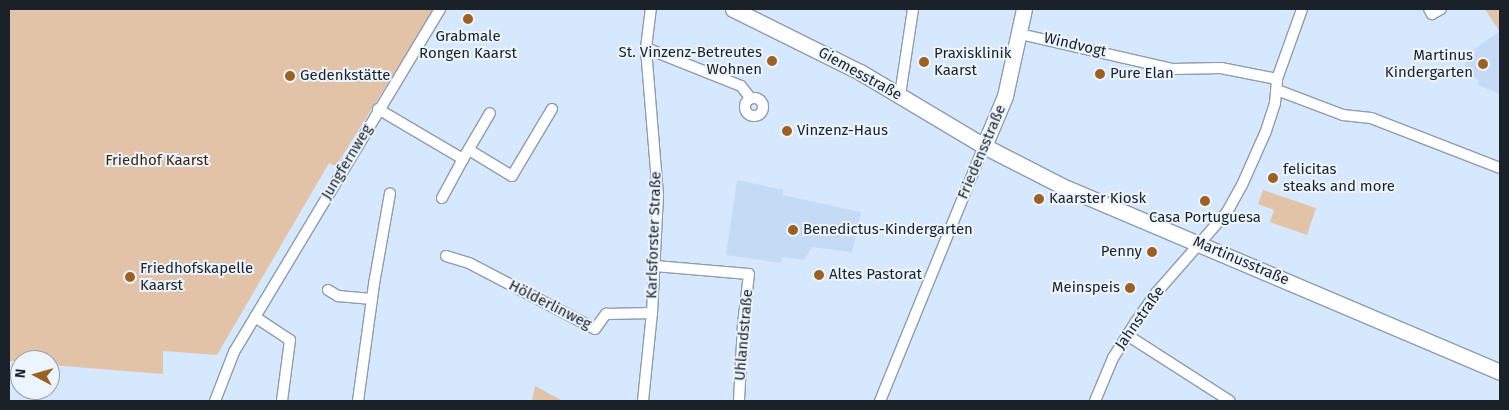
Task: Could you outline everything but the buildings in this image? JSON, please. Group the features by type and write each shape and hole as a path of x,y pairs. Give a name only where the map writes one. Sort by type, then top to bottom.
{"main road":[{"name":"Giemesstraße","path":"733,9 778,29 900,95 984,146"},
{"name":"Friedensstraße","path":"984,146 1005,96 1024,9"},
{"name":"Martinusstraße","path":"984,146 1094,201 1200,244 1500,372"}],"street":[{"name":"Jungfernweg","path":"214,401 234,352 378,109 440,9"},
{"name":"Karlsforster Straße","path":"643,401 652,313 658,188 646,48 651,9"},
{"path":"900,95 913,9"},
{"name":"Jahnstraße","path":"1095,401 1105,373 1157,292 1228,212 1266,132 1277,85 1302,9"},
{"path":"1429,9 1432,14 1441,9"},
{"name":"Windvogt","path":"1020,34 1173,69 1221,68 1277,85 1343,114 1370,118 1500,168"},
{"path":"646,48 742,86 751,99"},
{"path":"378,109 464,159"},
{"path":"469,150 512,176 552,109"},
{"path":"442,198 490,113"},
{"name":"Friedensstraße","path":"880,401 984,146"},
{"path":"358,401 372,299 390,193"},
{"name":"Hölderlinweg","path":"446,256 469,263 596,330 606,314 652,313"},
{"name":"Uhlandstraße","path":"654,266 750,274 743,324 739,401"},
{"path":"328,290 338,296 372,299"},
{"path":"255,317 290,340 282,401"},
{"path":"1127,336 1230,401"}],"shaded area":[{"name":"Martinus Kindergarten","path":"1500,31 1500,94 1478,85 1479,80 1462,74 1468,54"},
{"name":"Benedictus-Kindergarten","path":"737,180 783,190 782,195 861,212 852,252 812,247 804,260 782,257 781,263 726,255"}],"green space":[{"name":"Friedhof Kaarst","path":"11,9 434,9 336,166 329,163 217,355 163,351 163,374 60,366 60,350 10,350 9,361 9,16"},
{"path":"1485,9 1500,9 1500,32 1492,20"},
{"path":"1263,190 1316,208 1307,235 1270,222 1274,210 1258,204"},
{"path":"535,386 563,401 532,401"}],"place":[{"name":"Grabmale Rongen Kaarst","path":"468,19"},
{"name":"St. Vinzenz-Betreutes Wohnen","path":"772,61"},
{"name":"Praxisklinik Kaarst","path":"924,62"},
{"name":"Martinus Kindergarten","path":"1483,64"},
{"name":"Pure Elan","path":"1100,74"},
{"name":"Gedenkstätte","path":"290,76"},
{"name":"Vinzenz-Haus","path":"787,131"},
{"name":"felicitas steaks and more","path":"1273,178"},
{"name":"Kaarster Kiosk","path":"1039,199"},
{"name":"Casa Portuguesa","path":"1205,201"},
{"name":"Benedictus-Kindergarten","path":"793,230"},
{"name":"Penny","path":"1152,252"},
{"name":"Altes Pastorat","path":"819,275"},
{"name":"Friedhofskapelle Kaarst","path":"130,277"},
{"name":"Meinspeis","path":"1130,288"}]}
